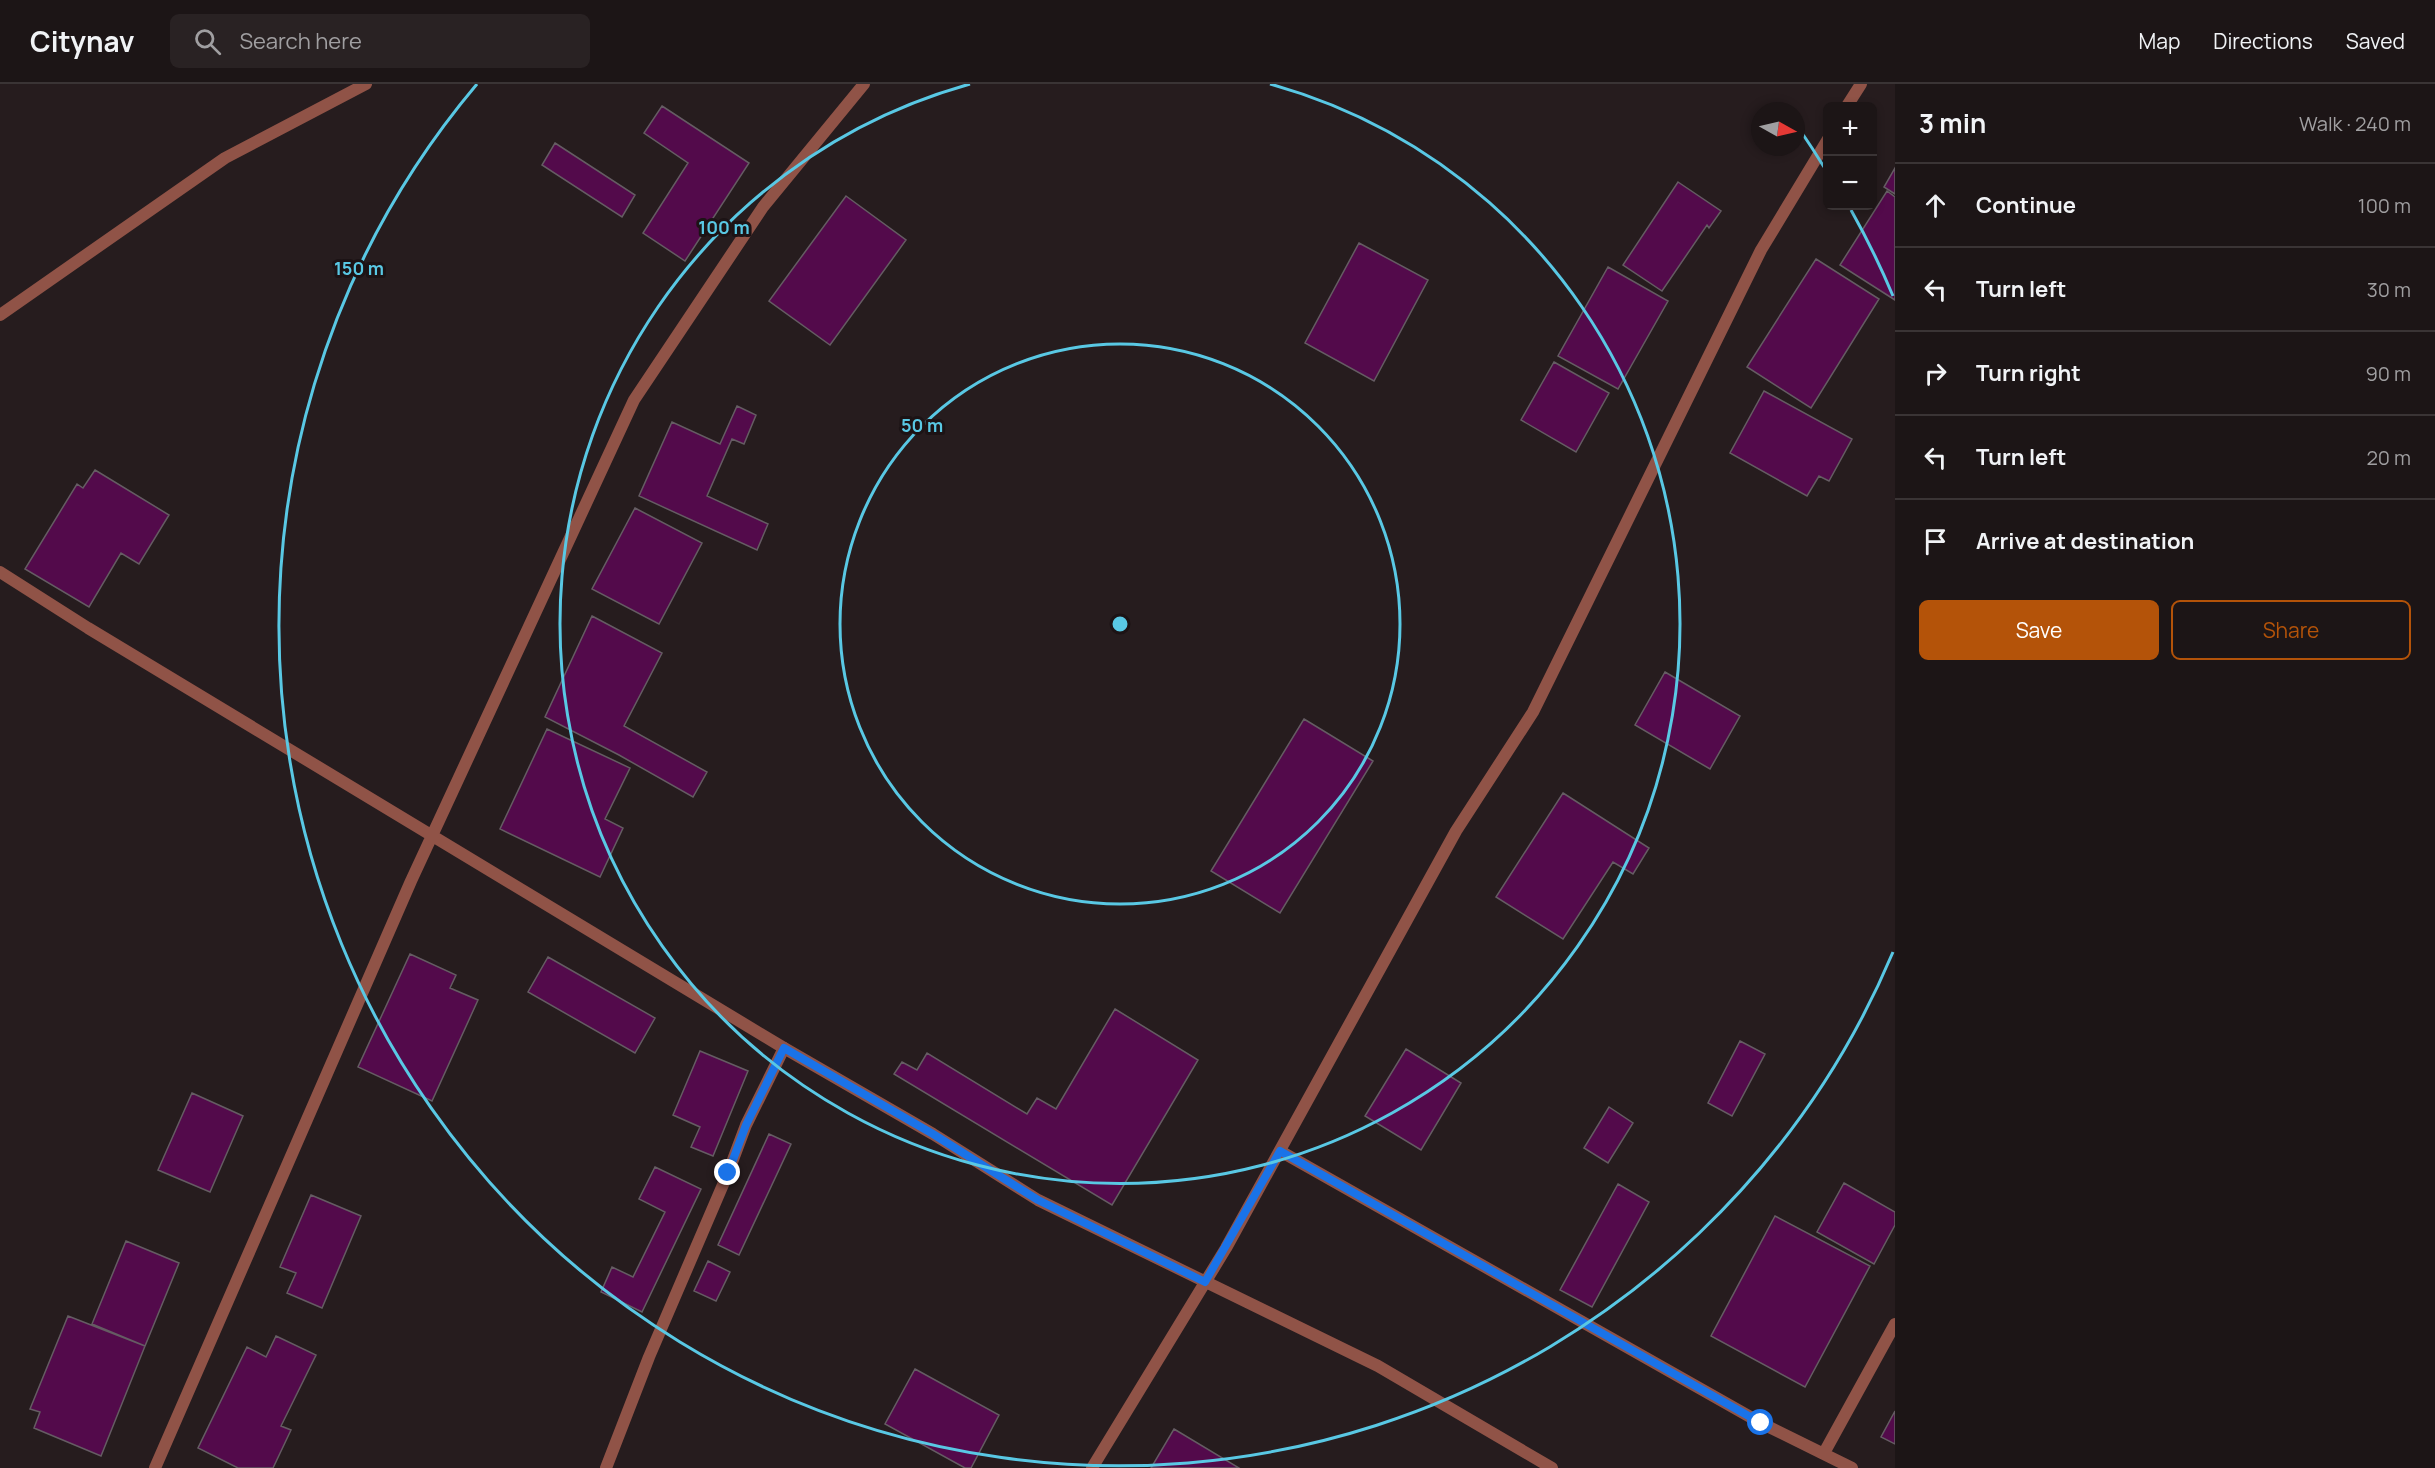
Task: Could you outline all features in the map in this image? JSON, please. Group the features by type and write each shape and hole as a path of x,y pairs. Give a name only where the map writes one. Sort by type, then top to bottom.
{"street":[{"path":"0,315 225,158 366,84"},
{"path":"156,1468 432,834 633,400 763,207 864,84"},
{"path":"1850,102 1861,84"},
{"path":"1092,1468 1205,1282 1280,1151 1456,831 1533,712 1761,249 1823,146"},
{"path":"0,572 88,628 784,1048 933,1134 1038,1200 1378,1366 1550,1467"},
{"path":"606,1468 648,1357 728,1173 746,1125 784,1048"},
{"path":"1280,1151 1761,1423 1852,1468"},
{"path":"1824,1453 1895,1324"}],"building":[{"path":"662,106 749,163 685,261 643,233 688,163 644,133"},
{"path":"555,143 635,195 622,217 542,165"},
{"path":"1895,168 1895,194 1884,187"},
{"path":"1678,182 1721,211 1709,228 1707,225 1662,291 1623,265"},
{"path":"1887,191 1895,197 1895,300 1840,265"},
{"path":"846,196 906,240 830,345 769,301"},
{"path":"1359,243 1428,280 1374,381 1305,343"},
{"path":"1816,259 1879,299 1811,408 1747,367"},
{"path":"1608,267 1668,301 1618,389 1558,356"},
{"path":"1554,362 1609,393 1576,452 1521,420"},
{"path":"1764,391 1852,439 1829,481 1819,476 1807,496 1730,453"},
{"path":"737,406 756,415 744,444 732,439 707,496 768,524 757,550 639,496 672,422 720,444"},
{"path":"95,470 169,515 139,564 121,553 89,607 25,569 77,484 83,488"},
{"path":"635,508 702,543 659,624 592,589"},
{"path":"592,616 662,653 624,726 707,772 693,797 545,717"},
{"path":"1665,672 1740,716 1710,769 1635,725"},
{"path":"1304,719 1373,761 1280,913 1211,871"},
{"path":"547,729 630,768 605,819 623,828 600,877 500,829"},
{"path":"1563,793 1649,848 1633,874 1613,862 1563,939 1496,897"},
{"path":"410,954 456,975 450,988 478,1000 432,1101 358,1067"},
{"path":"548,957 655,1018 635,1053 528,992"},
{"path":"1115,1009 1198,1060 1112,1205 894,1074 902,1062 917,1070 927,1053 1027,1114 1037,1098 1056,1109"},
{"path":"1740,1041 1765,1054 1732,1116 1708,1103"},
{"path":"1406,1049 1461,1083 1421,1150 1365,1116"},
{"path":"700,1051 748,1071 713,1156 691,1147 700,1127 673,1115"},
{"path":"192,1093 243,1116 210,1192 158,1170"},
{"path":"1609,1107 1633,1123 1608,1163 1584,1148"},
{"path":"769,1134 791,1144 739,1255 718,1245"},
{"path":"655,1167 701,1189 642,1312 601,1292 612,1267 633,1277 665,1212 639,1199"},
{"path":"1844,1183 1895,1212 1895,1225 1874,1264 1817,1232"},
{"path":"1618,1184 1649,1202 1592,1307 1560,1290"},
{"path":"311,1195 361,1216 322,1308 287,1293 296,1273 280,1267"},
{"path":"1775,1216 1870,1266 1805,1387 1711,1336"},
{"path":"126,1241 179,1263 145,1346 92,1324"},
{"path":"708,1261 730,1272 716,1301 694,1291"},
{"path":"68,1316 145,1346 101,1456 34,1428 40,1412 30,1409"},
{"path":"276,1336 316,1355 281,1426 291,1430 273,1468 238,1468 198,1448 247,1347 266,1357"},
{"path":"915,1369 999,1415 971,1468 965,1468 885,1424"},
{"path":"1895,1411 1895,1444 1881,1437"},
{"path":"1174,1429 1239,1468 1151,1468"}],"route":[{"path":"728,1173 746,1125 784,1048 933,1134 1038,1200 1205,1282 1280,1151 1761,1423"}]}
